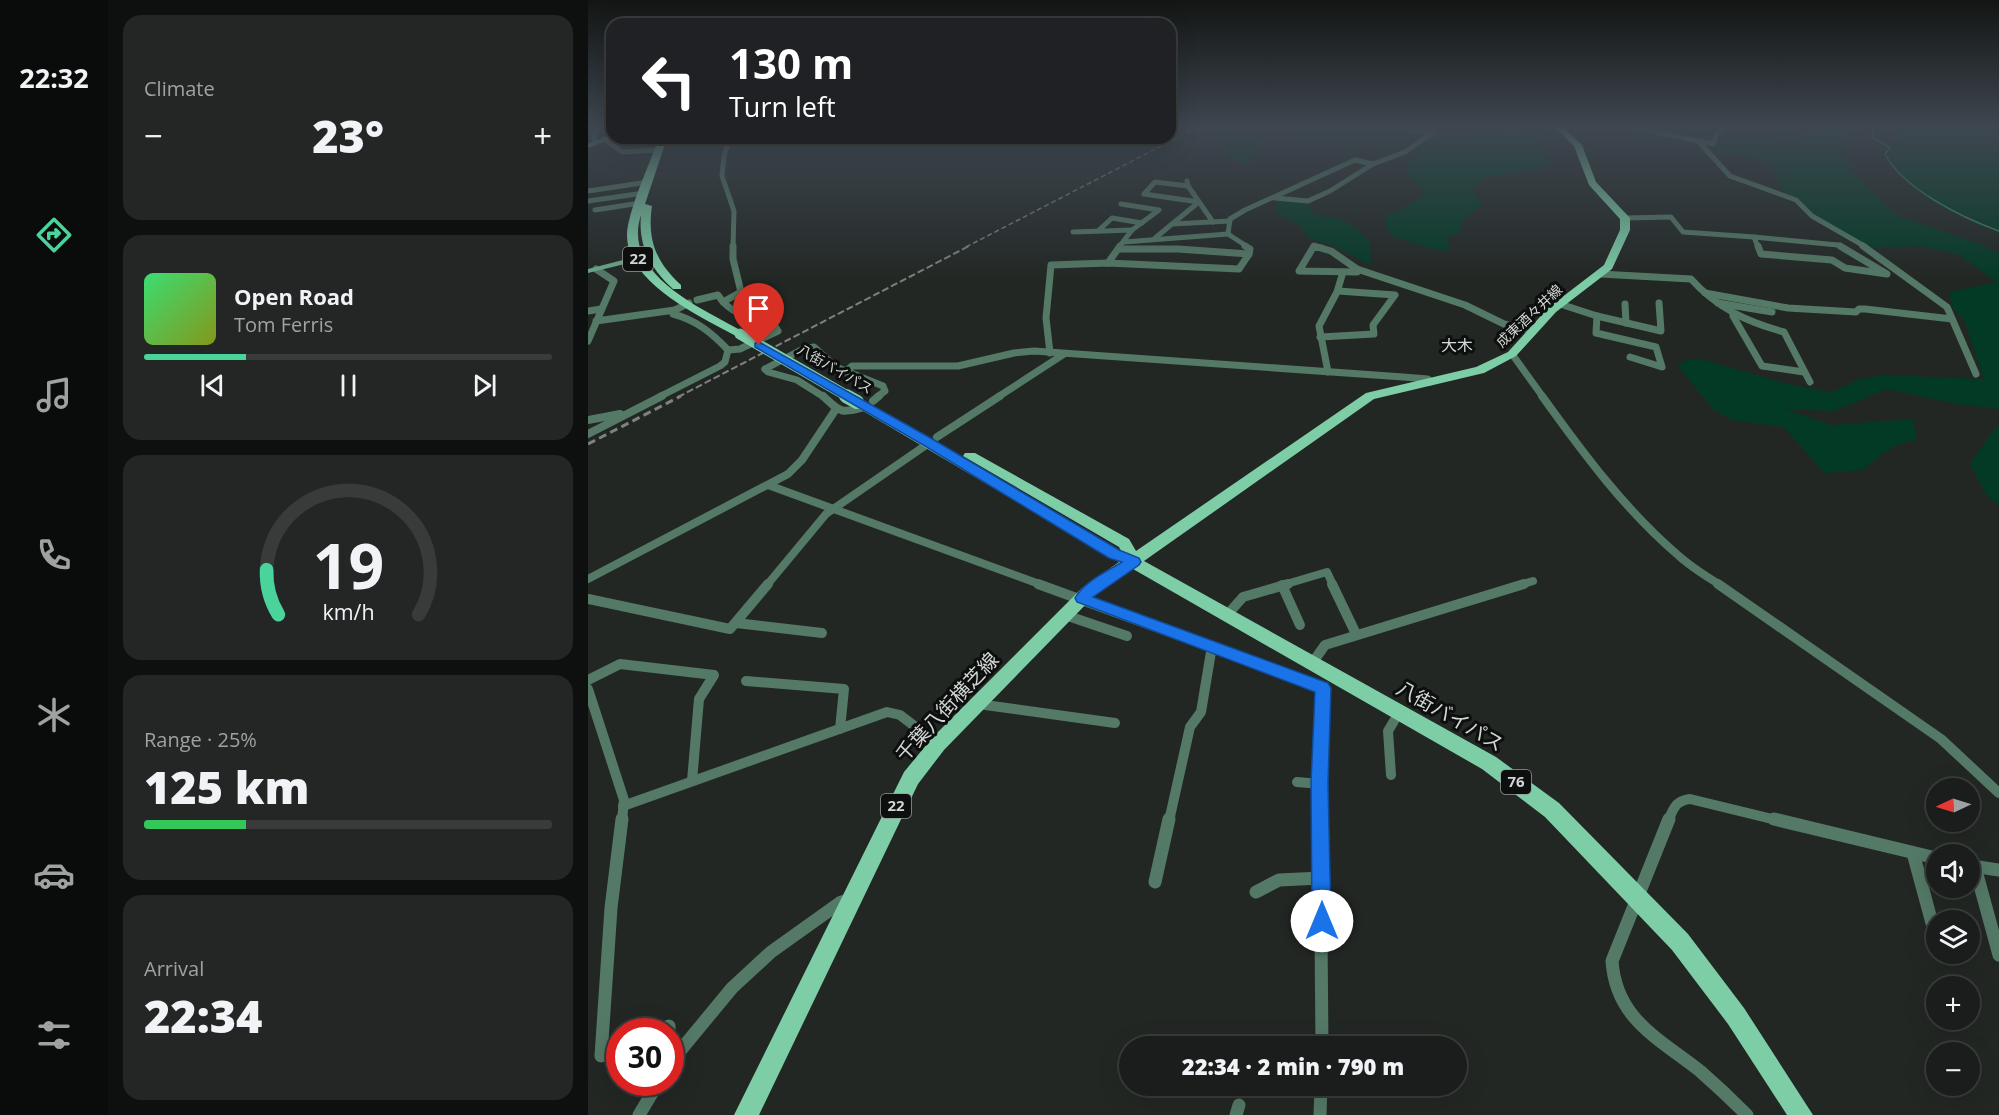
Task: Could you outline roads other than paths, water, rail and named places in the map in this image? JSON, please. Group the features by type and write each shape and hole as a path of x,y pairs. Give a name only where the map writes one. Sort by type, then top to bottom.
{"main road":[{"name":"八街バイパス","path":"649,179 631,232 638,258 654,280 933,440 1114,554 1134,562 1228,614 1489,763 1544,804 1590,847 1680,942 1736,1016 1801,1115"},
{"name":"八街バイパス","path":"657,179 647,206 644,237 650,255 665,276 693,302"},
{"path":"1590,179 1625,218"},
{"name":"成東酒々井線","path":"1134,562 1361,402 1387,391 1480,370 1512,354 1560,304 1608,267 1625,230 1625,218"},
{"name":"千葉八街横芝線","path":"746,1115 901,794 917,770 938,744 1082,598 1097,585 1134,562"}],"street":[{"path":"723,179 734,211 733,259 741,292 723,302"},
{"path":"1172,224 1230,221 1245,210 1315,179"},
{"path":"1275,198 1308,201 1349,179"},
{"path":"1738,179 1796,200 1812,216 1847,238 1872,250 1947,307 1976,374"},
{"path":"588,191 648,182"},
{"path":"1199,202 1144,194 1155,182 1187,183 1213,222"},
{"path":"588,201 642,198"},
{"path":"595,210 642,198"},
{"path":"1154,239 1199,202"},
{"path":"1108,263 1132,230 1159,210 1120,204"},
{"path":"1625,218 1671,217 1683,232 1754,237 1838,245 1887,274 1845,268 1832,260 1761,254 1754,237"},
{"path":"1098,231 1112,218 1142,223"},
{"path":"1228,234 1230,221"},
{"path":"1073,232 1132,230"},
{"path":"1050,352 1046,318 1051,265 1108,263 1239,269 1250,249 1228,234 1124,242"},
{"path":"1357,269 1357,272 1299,271 1314,246 1320,246 1357,269 1465,305 1504,324 1533,331"},
{"path":"1119,249 1178,249 1249,254"},
{"path":"592,270 650,255"},
{"path":"588,341 614,281 592,270"},
{"path":"1328,372 1319,326 1338,291 1342,272"},
{"path":"1600,274 1691,279 1702,293 1733,316 1784,332 1810,382"},
{"path":"1320,337 1374,334 1373,325 1395,296 1338,291"},
{"path":"1702,293 1788,308 1856,312 1859,309 1865,309 1952,319"},
{"path":"596,321 675,310 715,295 720,297 726,307 778,329 774,334 740,349 728,350 714,334 687,318 675,316 673,313 675,310"},
{"path":"1560,304 1661,332 1659,303"},
{"path":"1716,303 1772,312"},
{"path":"1625,304 1626,323"},
{"path":"588,311 601,309"},
{"path":"1597,316 1596,333 1656,346 1662,367 1629,357"},
{"path":"1733,316 1762,366 1804,372"},
{"path":"814,347 830,363 844,372 884,386 885,391 848,412 836,409 823,396 797,380 768,372 765,369 814,347"},
{"path":"588,434 720,366 725,362 728,350"},
{"path":"844,372 852,366 946,367 970,364 1023,351 1428,379 1430,382"},
{"path":"588,599 730,629 826,514 1064,354"},
{"path":"1512,354 1622,502 1660,541 1681,558 1941,739 1999,793"},
{"path":"588,579 768,485 798,466 836,409"},
{"path":"588,420 629,412"},
{"path":"768,485 1323,688 1320,783 1322,1036"},
{"path":"1228,614 1243,597 1328,572 1356,634"},
{"path":"1313,662 1325,645 1533,580"},
{"path":"1282,585 1300,626"},
{"path":"1065,615 1127,636"},
{"path":"736,623 822,633"},
{"path":"1155,882 1190,727 1201,712 1212,646"},
{"path":"588,680 620,664 714,675 699,699 692,781"},
{"path":"746,681 844,689 840,729"},
{"path":"588,689 624,800 611,908 601,1056 606,1054"},
{"path":"978,704 1115,723"},
{"path":"1391,775 1388,731 1400,711"},
{"path":"623,806 887,712 895,712 938,744"},
{"path":"1297,782 1320,783"},
{"path":"1747,1115 1700,1071 1653,1037 1633,1017 1618,995 1612,973 1612,962 1675,804 1680,800 1689,799 1926,856"},
{"path":"1913,853 1928,910"},
{"path":"1980,867 1999,870"},
{"path":"1256,892 1269,881 1277,879 1321,878"},
{"path":"1980,892 1999,955"},
{"path":"684,1046 732,987 771,951 841,902 850,900"},
{"path":"639,1115 650,1096"},
{"path":"1320,1115 1321,1096"}],"waterway":[{"path":"1905,179 1935,201 1999,231"}],"railway":[{"path":"966,247 1097,179"},
{"path":"678,397 969,246"},
{"path":"588,444 681,396"}],"district":[{"name":"大木","path":"1457,345"}]}
